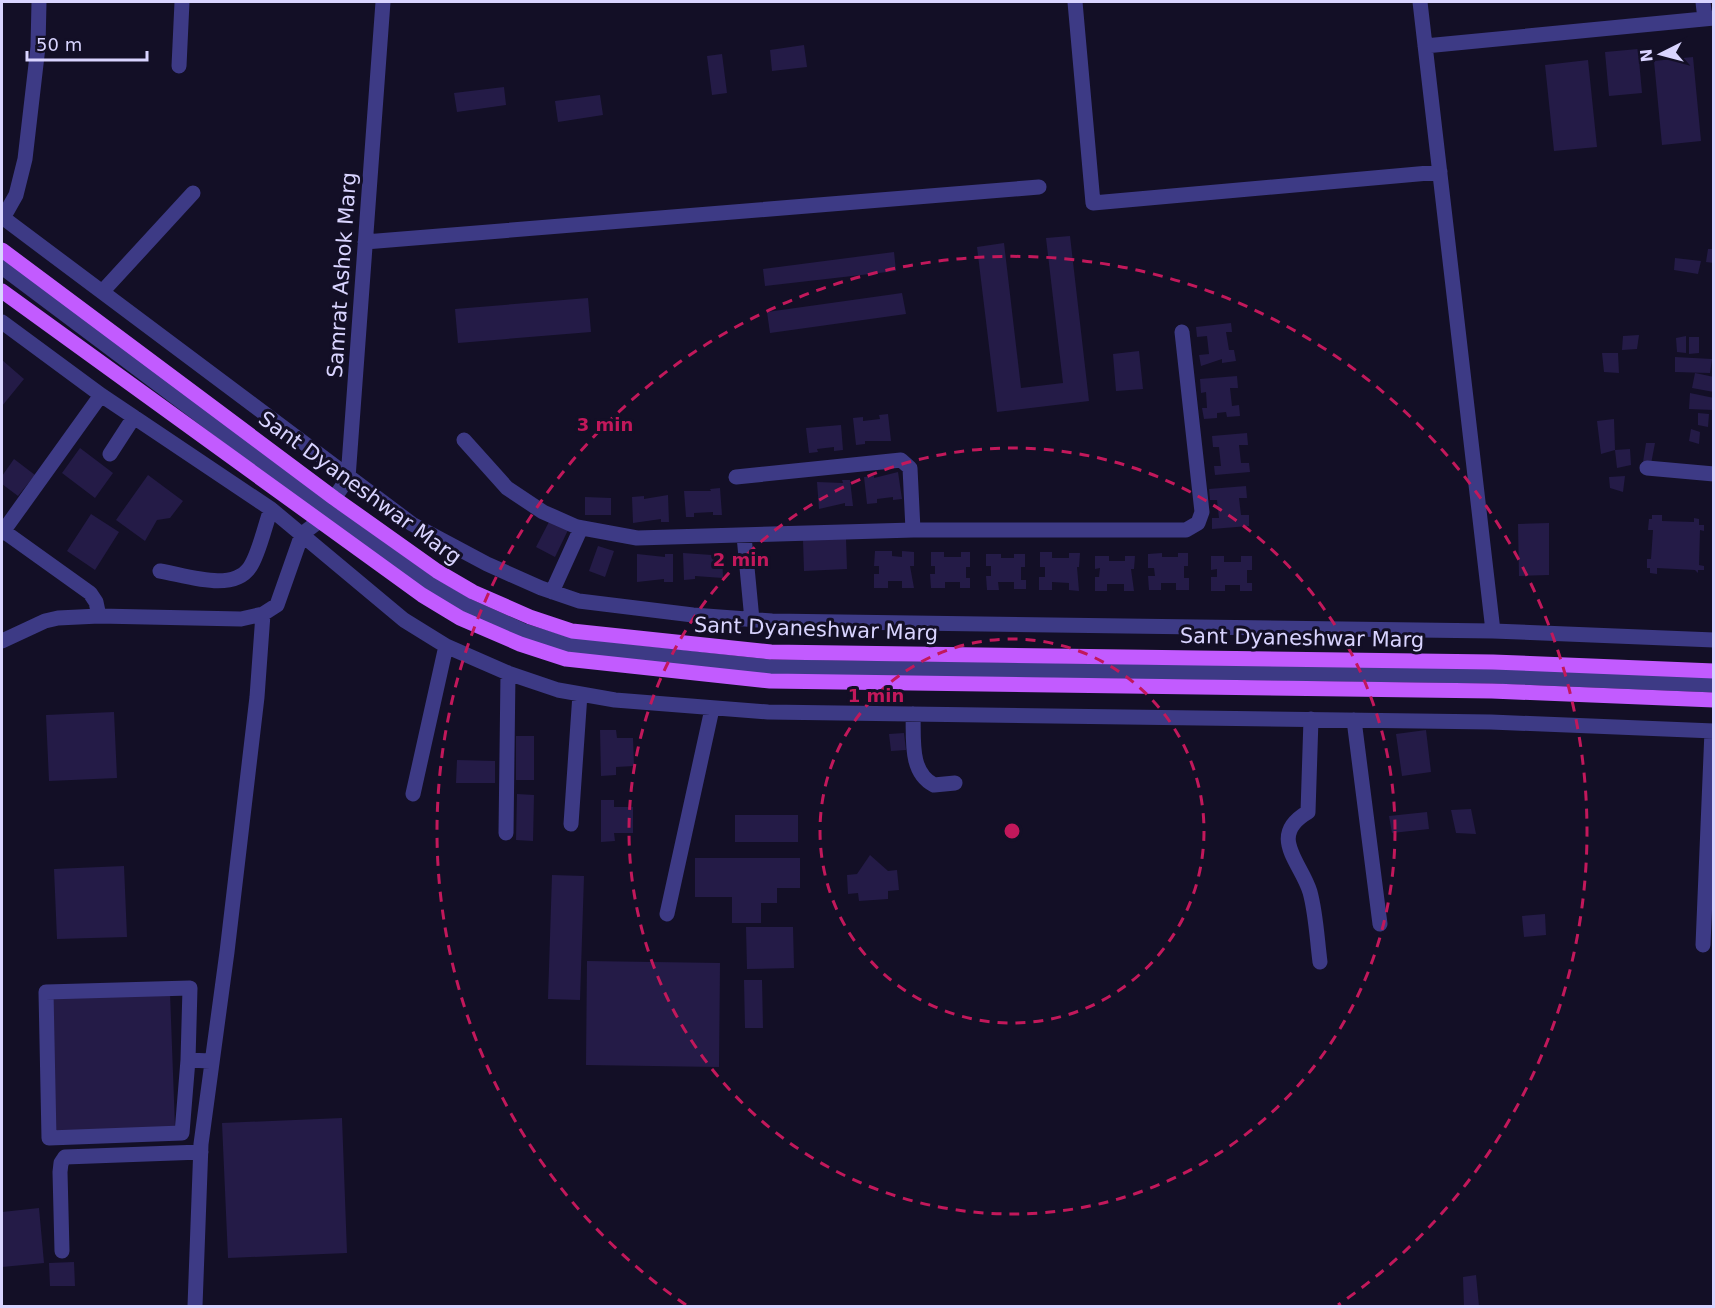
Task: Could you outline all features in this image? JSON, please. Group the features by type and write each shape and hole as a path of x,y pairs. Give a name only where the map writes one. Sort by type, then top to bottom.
{"main road":[{"name":"Sant Dyaneshwar Marg","path":"2,250 326,510 381,568 460,618 519,644 566,659 618,667 770,681 1492,691 1713,700"},
{"name":"Sant Dyaneshwar Marg","path":"2,291 326,510 405,549 473,592 530,617 572,631 771,652 1493,662 1713,671"}],"street":[{"path":"39,2 38,47 25,159 16,195 2,218 412,524 451,547 552,592 579,601 614,606 752,620 1493,631 1713,640"},
{"path":"179,66 182,2"},
{"name":"Samrat Ashok Marg","path":"348,478 383,2"},
{"path":"1075,2 1093,203 1440,172"},
{"path":"1420,2 1493,631"},
{"path":"1425,46 1709,18 1703,2"},
{"path":"365,242 1039,187"},
{"path":"102,292 193,193"},
{"path":"2,267 389,556 466,605 525,631 569,645 770,667 1480,676 1713,685"},
{"path":"2,322 101,395 271,509 404,620 446,645 508,673 580,694 615,700 712,709 1491,722 1713,731 1703,945"},
{"path":"464,440 507,488 543,512 581,528 637,538 913,530 1186,530 1198,523 1202,512 1182,332"},
{"path":"99,616 96,602 90,593 2,531 101,395"},
{"path":"110,454 134,417"},
{"path":"736,477 901,460 910,468 913,530"},
{"path":"1647,468 1713,474"},
{"path":"2,641 45,621 99,616 241,619 264,614 278,605 302,534 326,510 348,478"},
{"path":"160,571 217,580 235,579 250,567 271,509"},
{"path":"552,592 581,528"},
{"path":"744,536 752,620"},
{"path":"195,1306 201,1152 210,1061 227,952 257,697 264,614"},
{"path":"413,794 446,645"},
{"path":"506,833 508,673"},
{"path":"571,824 580,694"},
{"path":"667,914 712,709"},
{"path":"913,714 915,763 921,775 934,785 955,783"},
{"path":"1311,719 1308,812 1293,822 1289,831 1291,854 1310,891 1320,962"},
{"path":"1354,720 1380,924"},
{"path":"189,988 188,1060 182,1133 50,1138 46,992 189,988"},
{"path":"188,1060 210,1061"},
{"path":"62,1251 60,1172 61,1163 65,1157 201,1152"}],"building":[{"path":"804,45 807,67 772,71 770,50"},
{"path":"1638,49 1642,93 1609,96 1605,52"},
{"path":"722,54 727,93 712,95 707,56"},
{"path":"1693,57 1701,141 1662,145 1654,61"},
{"path":"1588,60 1597,147 1554,151 1545,65"},
{"path":"504,87 506,105 457,112 454,93"},
{"path":"600,95 603,115 558,122 555,101"},
{"path":"1070,236 1089,401 997,412 977,247 1004,243 1021,388 1063,383 1046,238"},
{"path":"1708,249 1714,249 1714,263 1706,262"},
{"path":"894,252 896,271 765,286 763,269"},
{"path":"1675,258 1701,261 1698,274 1674,270"},
{"path":"902,293 906,314 770,333 767,312"},
{"path":"588,298 591,332 458,343 455,309"},
{"path":"1231,323 1232,332 1226,332 1229,350 1234,350 1236,361 1222,363 1222,359 1201,366 1199,355 1209,354 1207,336 1197,337 1196,327"},
{"path":"1639,335 1637,349 1622,350 1623,336"},
{"path":"1686,336 1686,353 1677,352 1676,338"},
{"path":"1689,337 1699,337 1699,353 1689,354"},
{"path":"1139,351 1143,389 1116,391 1113,354"},
{"path":"1602,353 1618,353 1619,373 1604,372"},
{"path":"1675,357 1712,359 1710,373 1675,372"},
{"path":"2,360 24,379 2,406"},
{"path":"1695,373 1714,377 1714,392 1692,388"},
{"path":"1237,376 1238,388 1230,388 1232,406 1239,405 1240,416 1227,417 1226,412 1217,413 1217,418 1204,419 1202,408 1207,408 1206,392 1201,393 1200,379"},
{"path":"1690,393 1714,398 1714,410 1689,409"},
{"path":"1698,413 1709,414 1708,427 1698,425"},
{"path":"888,414 891,441 865,441 865,444 856,445 853,418 863,417 863,421 880,419 879,415"},
{"path":"1614,419 1615,450 1601,454 1597,421"},
{"path":"841,425 843,450 834,451 834,447 817,449 818,452 809,453 806,428"},
{"path":"1691,429 1700,432 1699,444 1689,441"},
{"path":"1247,433 1248,445 1239,445 1241,463 1249,463 1250,472 1215,475 1214,466 1221,466 1219,447 1213,447 1212,436"},
{"path":"1646,443 1655,443 1651,464 1643,462"},
{"path":"80,448 113,473 95,498 62,473"},
{"path":"1630,449 1631,465 1617,468 1615,450"},
{"path":"14,459 35,475 18,496 2,484 2,476"},
{"path":"898,472 902,499 893,500 893,497 877,499 877,503 867,504 864,477 874,476 874,478"},
{"path":"148,475 183,501 170,518 157,520 145,541 116,520"},
{"path":"1625,476 1623,492 1610,488 1609,477"},
{"path":"842,480 850,480 853,506 845,506 845,503 819,509 817,482 843,483"},
{"path":"1246,486 1247,498 1239,498 1241,515 1249,515 1249,526 1212,529 1212,518 1219,518 1217,500 1210,500 1209,489"},
{"path":"720,488 722,515 713,515 713,512 694,513 694,517 686,517 684,491 711,491 710,489"},
{"path":"668,495 669,522 661,522 661,519 633,523 632,497 644,496 644,499"},
{"path":"585,497 611,498 611,515 585,515"},
{"path":"91,514 119,532 95,570 67,551"},
{"path":"1652,515 1662,515 1662,521 1694,522 1694,518 1699,519 1699,525 1704,525 1704,531 1700,530 1699,565 1704,566 1704,570 1698,570 1698,573 1695,570 1657,568 1657,574 1650,573 1650,568 1647,568 1647,559 1651,559 1653,530 1648,530 1649,519 1652,519"},
{"path":"551,518 569,528 555,557 536,547"},
{"path":"1549,523 1549,575 1519,576 1518,524"},
{"path":"846,539 847,569 804,571 803,540"},
{"path":"598,546 614,551 605,577 589,571"},
{"path":"875,551 892,551 892,556 902,557 902,551 914,552 914,566 910,566 914,588 902,588 902,581 888,581 888,588 874,588 874,574 879,574 879,566 874,566"},
{"path":"712,552 722,552 723,578 695,576 695,579 684,580 683,553 712,555"},
{"path":"931,552 944,552 944,557 961,557 961,552 970,552 970,567 966,567 966,578 970,578 970,588 960,588 960,582 945,582 945,588 931,588 930,574 935,574 935,566 931,566"},
{"path":"1040,552 1052,552 1052,558 1069,558 1069,553 1080,553 1079,567 1077,567 1079,591 1069,590 1069,583 1052,582 1052,590 1039,590 1039,577 1045,577 1045,567 1040,567"},
{"path":"1162,553 1162,557 1178,557 1178,553 1188,553 1188,566 1184,566 1184,578 1189,578 1189,590 1176,590 1176,583 1161,583 1161,590 1149,590 1148,576 1155,576 1154,568 1148,568 1148,554"},
{"path":"637,554 665,557 665,554 673,554 673,582 664,582 664,579 637,582"},
{"path":"986,554 1001,554 1001,558 1014,558 1014,554 1025,554 1025,567 1021,567 1021,580 1026,580 1026,589 1014,589 1014,582 998,582 999,590 987,590 986,576 991,576 991,566 986,566"},
{"path":"1095,556 1109,556 1109,561 1125,561 1125,556 1135,556 1134,569 1131,569 1134,591 1124,591 1124,584 1107,584 1107,591 1095,591 1095,577 1099,577 1100,568 1095,569"},
{"path":"1211,556 1224,556 1224,562 1241,562 1241,556 1252,556 1252,570 1247,570 1247,583 1252,583 1252,591 1240,591 1240,585 1225,585 1225,591 1211,591 1211,577 1217,577 1217,569 1211,570"},
{"path":"114,712 117,778 49,781 46,715"},
{"path":"600,730 616,730 617,738 633,738 634,766 616,767 616,775 601,776"},
{"path":"1426,730 1431,772 1402,776 1396,734"},
{"path":"904,733 906,750 891,751 889,734"},
{"path":"516,736 534,736 534,780 516,780"},
{"path":"457,760 495,761 495,783 456,783"},
{"path":"517,794 534,795 533,841 516,840"},
{"path":"601,800 614,800 614,807 633,807 633,833 614,833 615,841 601,842"},
{"path":"1471,809 1476,834 1456,833 1451,810"},
{"path":"1427,812 1429,829 1392,833 1389,816"},
{"path":"735,815 798,815 798,842 735,842"},
{"path":"870,855 888,871 897,870 899,890 888,891 888,899 859,901 858,893 848,894 847,875 857,874"},
{"path":"695,858 800,858 800,888 777,888 777,903 761,903 761,923 732,923 732,897 695,897"},
{"path":"124,866 127,937 57,939 54,869"},
{"path":"552,875 584,876 580,1000 548,999"},
{"path":"1545,914 1546,935 1524,937 1522,916"},
{"path":"746,927 793,927 794,968 747,969"},
{"path":"587,961 720,963 719,1067 586,1065"},
{"path":"744,980 762,980 763,1028 745,1028"},
{"path":"170,993 175,1127 55,1132 50,998"},
{"path":"342,1118 347,1253 228,1258 222,1123"},
{"path":"39,1208 44,1263 2,1267 2,1212"},
{"path":"74,1262 75,1286 50,1286 49,1263"},
{"path":"1476,1275 1479,1306 1464,1306 1463,1277"}]}
